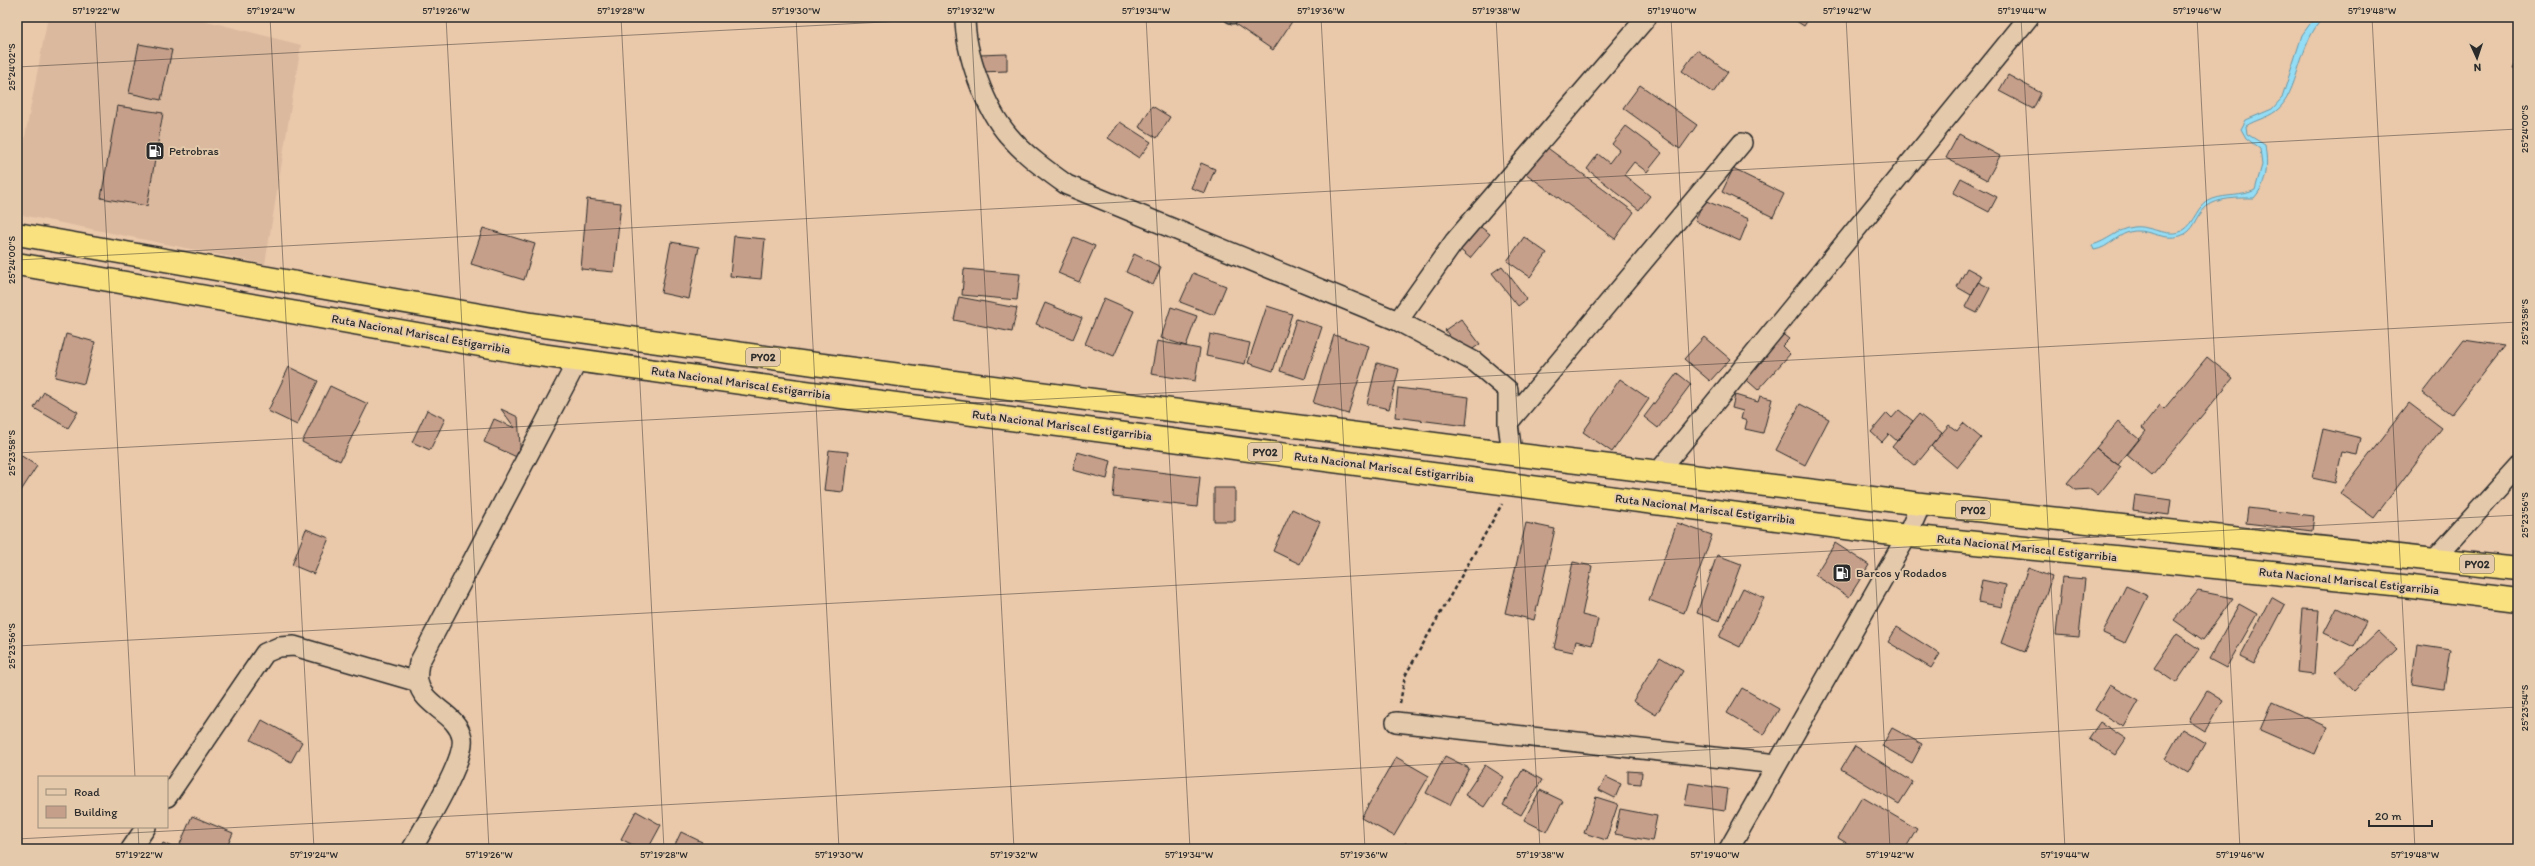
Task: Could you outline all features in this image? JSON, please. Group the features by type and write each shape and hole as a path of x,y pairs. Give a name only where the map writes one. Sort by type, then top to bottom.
{"highway":[{"name":"PY02","path":"17,234 516,321 653,342 1512,454 1658,470 1921,504 2518,569"},
{"name":"Ruta Nacional Mariscal Estigarribia","path":"17,264 578,360 1907,536 2412,586 2518,600"}],"street":[{"path":"964,17 970,57 984,95 1007,135 1029,157 1066,185 1398,321 1475,362 1508,390 1508,423 1512,454"},
{"path":"1398,321 1454,242 1647,17"},
{"path":"1658,470 2029,17"},
{"path":"1508,423 1742,143"},
{"path":"412,849 456,768 462,738 454,720 426,698 418,682 419,662 578,360"},
{"path":"2435,559 2518,467"},
{"path":"1729,849 1907,536 1921,504"},
{"path":"168,796 265,653 279,647 294,646 418,682"},
{"path":"1396,722 1777,764"},
{"path":"131,849 145,828"}],"path":[{"path":"1396,722 1406,676 1513,484"}],"shaded area":[{"path":"48,17 191,17 301,45 265,264 17,214 17,178"}],"water":[{"path":"2315,17 2324,17 2315,28 2309,40 2303,53 2290,93 2284,103 2276,111 2246,126 2247,134 2265,145 2266,152 2266,173 2262,186 2254,198 2229,199 2217,201 2211,204 2206,207 2189,231 2180,236 2169,237 2135,231 2124,234 2100,249 2094,250 2092,245 2128,228 2140,227 2177,233 2187,228 2200,209 2208,201 2218,197 2245,194 2255,190 2262,165 2260,149 2246,138 2241,129 2246,120 2272,109 2282,98 2302,35"}],"building":[{"path":"1240,17 1295,17 1273,50 1235,24"},
{"path":"1790,17 1810,17 1804,26"},
{"path":"139,44 172,50 161,100 129,93"},
{"path":"1697,50 1728,72 1713,93 1682,71"},
{"path":"1007,54 1007,71 980,72 979,55"},
{"path":"2518,59 2518,71 2513,69"},
{"path":"2008,75 2041,93 2033,109 1999,91"},
{"path":"1640,85 1697,125 1680,149 1623,108"},
{"path":"117,106 163,113 147,206 101,198"},
{"path":"1152,106 1170,117 1157,138 1139,127"},
{"path":"1120,122 1151,142 1139,158 1108,138"},
{"path":"1626,126 1662,153 1647,172 1634,162 1624,175 1650,196 1639,210 1587,169 1598,154 1609,163 1619,150 1612,144"},
{"path":"1959,134 2000,156 1987,180 1946,158"},
{"path":"1545,146 1634,212 1615,239 1525,173"},
{"path":"1201,163 1215,169 1205,193 1191,188"},
{"path":"1733,169 1784,194 1773,217 1722,192"},
{"path":"1961,178 1997,197 1989,212 1953,193"},
{"path":"587,199 621,203 614,272 581,269"},
{"path":"1704,200 1749,219 1740,241 1695,221"},
{"path":"1478,225 1490,234 1470,258 1458,248"},
{"path":"483,228 535,244 524,280 471,264"},
{"path":"734,236 765,239 761,279 730,276"},
{"path":"1074,237 1095,246 1079,282 1058,273"},
{"path":"1524,237 1547,253 1530,277 1507,261"},
{"path":"671,242 699,247 689,299 661,293"},
{"path":"1134,254 1161,267 1153,285 1126,272"},
{"path":"1502,266 1527,299 1518,306 1492,273"},
{"path":"1967,268 1982,276 1971,295 1957,287"},
{"path":"964,269 1020,274 1017,300 962,295"},
{"path":"1193,273 1226,286 1214,315 1180,302"},
{"path":"1978,282 1990,288 1977,313 1965,307"},
{"path":"959,297 1017,308 1012,332 954,320"},
{"path":"1104,298 1134,311 1114,356 1085,344"},
{"path":"1045,303 1082,318 1073,339 1036,324"},
{"path":"1267,306 1292,314 1273,371 1248,363"},
{"path":"1171,307 1197,316 1186,346 1161,338"},
{"path":"1296,319 1322,327 1305,379 1280,371"},
{"path":"1461,319 1480,344 1464,355 1445,330"},
{"path":"1780,332 1789,339 1782,346 1790,354 1758,390 1741,375"},
{"path":"66,334 95,342 84,384 55,377"},
{"path":"1210,334 1250,343 1245,364 1206,356"},
{"path":"1334,335 1369,346 1348,414 1313,403"},
{"path":"1704,337 1730,359 1710,381 1684,359"},
{"path":"2464,340 2504,346 2451,414 2423,393"},
{"path":"1157,341 1200,349 1195,381 1151,374"},
{"path":"2207,357 2233,378 2152,476 2127,455 2146,431 2142,428 2160,405 2164,409"},
{"path":"1377,363 1399,369 1389,409 1367,404"},
{"path":"289,367 318,381 297,425 268,411"},
{"path":"1677,373 1691,384 1658,428 1644,417"},
{"path":"1620,379 1649,399 1612,452 1583,432"},
{"path":"330,386 368,404 340,461 302,442"},
{"path":"1398,388 1469,397 1466,426 1395,417"},
{"path":"44,392 78,412 68,428 34,408"},
{"path":"1735,395 1758,402 1760,396 1772,399 1763,433 1745,429 1747,421 1741,419 1743,411 1732,408"},
{"path":"2409,403 2442,428 2374,518 2340,493"},
{"path":"1800,404 1829,419 1805,465 1776,450"},
{"path":"501,409 518,417 521,459 484,442 494,419 515,428"},
{"path":"427,410 445,419 430,450 412,442"},
{"path":"1899,410 1913,421 1897,441 1889,434 1882,442 1871,432 1887,413 1892,418"},
{"path":"1919,414 1942,433 1915,466 1892,447"},
{"path":"2118,422 2139,439 2118,465 2096,448"},
{"path":"1963,423 1981,438 1957,468 1931,446 1949,425 1957,431"},
{"path":"2323,429 2361,438 2357,455 2342,452 2335,483 2312,478"},
{"path":"2096,448 2121,467 2098,495 2091,489 2076,490 2067,483"},
{"path":"829,450 848,452 843,492 824,490"},
{"path":"1077,452 1111,461 1107,479 1073,470"},
{"path":"17,453 37,466 17,497"},
{"path":"1116,467 1200,477 1197,507 1113,497"},
{"path":"1214,488 1235,488 1235,521 1214,521"},
{"path":"2135,495 2171,500 2169,515 2133,510"},
{"path":"2248,508 2314,516 2312,531 2246,523"},
{"path":"1292,509 1320,522 1300,564 1273,551"},
{"path":"1526,523 1555,529 1534,620 1505,613"},
{"path":"1677,523 1712,535 1684,613 1649,600"},
{"path":"306,529 329,538 314,574 292,565"},
{"path":"1835,543 1869,565 1849,597 1815,575"},
{"path":"1717,555 1741,564 1720,621 1697,613"},
{"path":"1573,562 1592,566 1582,615 1598,619 1592,645 1576,641 1573,652 1554,648"},
{"path":"2028,568 2052,577 2025,652 2001,643"},
{"path":"2062,577 2085,579 2079,637 2056,635"},
{"path":"1982,580 2006,585 2002,607 1978,602"},
{"path":"2126,586 2148,596 2125,643 2103,633"},
{"path":"1743,588 1764,598 1740,647 1719,637"},
{"path":"2198,591 2233,598 2203,640 2174,620"},
{"path":"2271,597 2285,605 2254,664 2240,657"},
{"path":"2239,604 2257,614 2226,668 2209,659"},
{"path":"2337,608 2366,622 2354,647 2324,633"},
{"path":"2302,609 2319,610 2314,674 2297,672"},
{"path":"1897,627 1940,654 1931,668 1888,642"},
{"path":"2378,631 2397,649 2353,691 2335,672"},
{"path":"2177,634 2199,649 2176,683 2154,668"},
{"path":"2417,645 2450,650 2444,689 2411,684"},
{"path":"1660,657 1683,671 1656,715 1633,701"},
{"path":"2110,685 2139,701 2124,727 2095,710"},
{"path":"1742,688 1779,709 1764,735 1727,713"},
{"path":"2207,691 2223,701 2205,731 2189,721"},
{"path":"2272,702 2327,727 2315,754 2260,730"},
{"path":"262,720 302,742 291,762 251,740"},
{"path":"2100,722 2126,739 2115,755 2089,738"},
{"path":"1892,728 1922,744 1912,763 1882,746"},
{"path":"2182,729 2205,743 2188,773 2165,759"},
{"path":"1855,746 1913,782 1899,804 1841,769"},
{"path":"1445,756 1469,768 1450,805 1426,793"},
{"path":"1396,757 1429,776 1394,836 1361,818"},
{"path":"1485,765 1504,777 1484,807 1465,795"},
{"path":"1523,769 1542,780 1521,815 1503,805"},
{"path":"1628,771 1642,772 1641,784 1628,783"},
{"path":"1606,777 1621,784 1615,798 1599,790"},
{"path":"1689,783 1728,789 1725,811 1685,805"},
{"path":"1540,790 1563,801 1547,832 1524,820"},
{"path":"1596,797 1618,804 1606,840 1584,833"},
{"path":"1862,797 1917,829 1905,849 1857,849 1838,838"},
{"path":"1620,809 1657,816 1652,841 1615,834"},
{"path":"636,811 661,825 648,849 641,849 621,839"},
{"path":"192,816 233,833 226,849 191,849 180,844"},
{"path":"681,832 702,842 699,849 673,849"},
{"path":"163,843 176,849 160,849"},
{"path":"1405,843 1415,849 1402,849"}],"place":[{"name":"Petrobras","path":"155,151"},
{"name":"Barcos y Rodados","path":"1842,573"}]}
